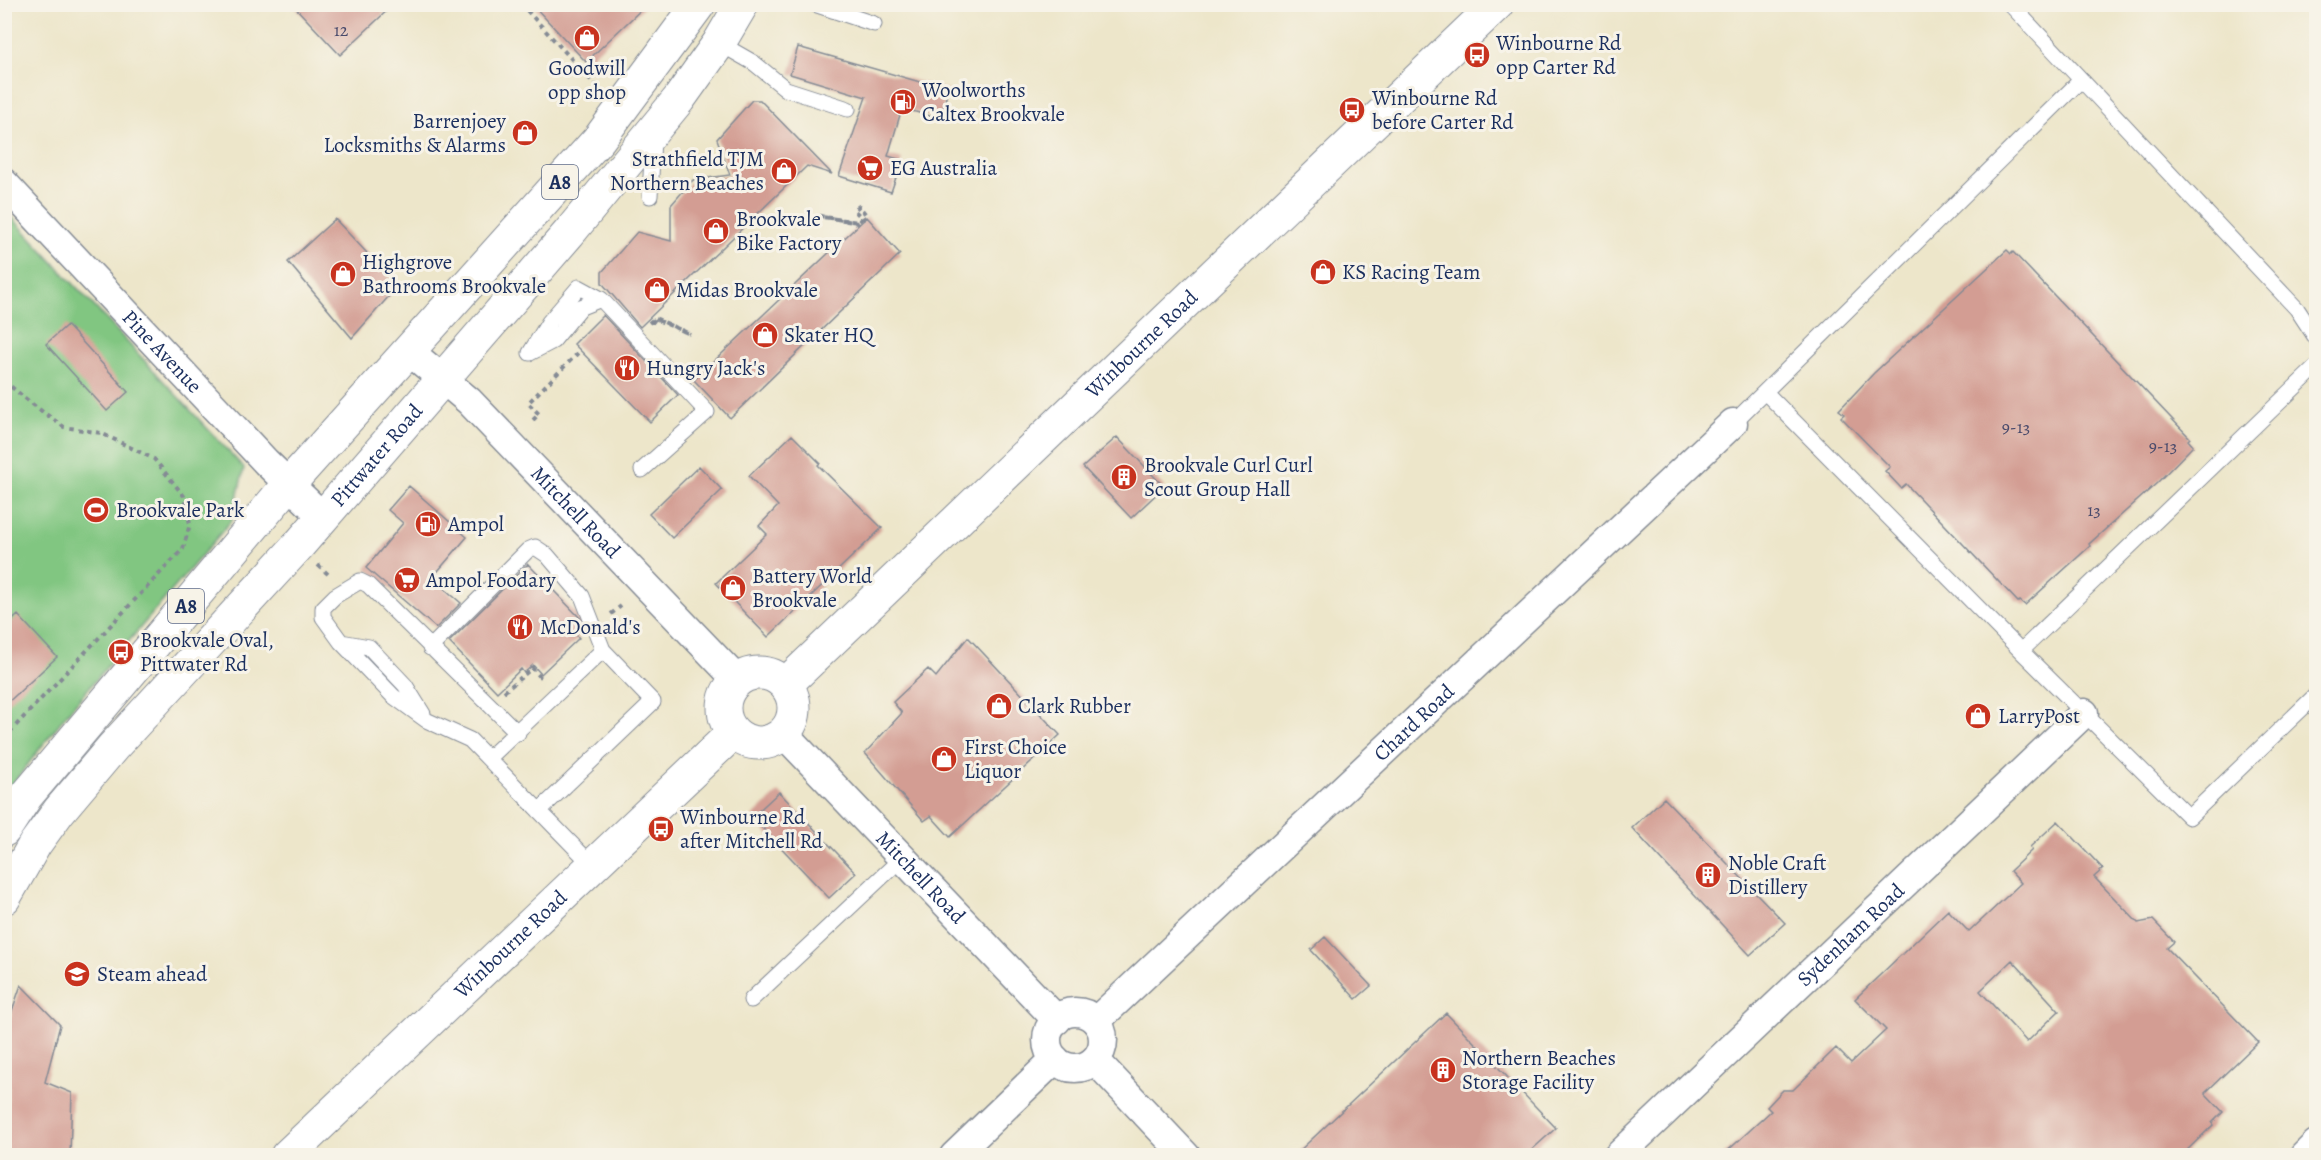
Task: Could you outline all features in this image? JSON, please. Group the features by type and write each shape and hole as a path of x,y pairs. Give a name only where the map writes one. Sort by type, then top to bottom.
{"main road":[{"name":"A8","path":"4,830 27,795 288,485 599,139 699,4"},
{"name":"Pittwater Road","path":"4,898 35,844 113,747 323,517 569,233 654,129 719,43 742,4"},
{"name":"Winbourne Road","path":"786,684 1497,4"},
{"path":"762,672 775,676 786,684 795,704 791,725 784,734 764,744 742,740 733,733 724,712 729,689 737,681 749,674 762,672"},
{"name":"Winbourne Road","path":"287,1155 733,733"}],"street":[{"name":"Pine Avenue","path":"4,183 288,485 323,517"},
{"name":"Mitchell Road","path":"409,351 477,409 737,681"},
{"name":"Chard Road","path":"1096,1021 1733,423"},
{"name":"Sydenham Road","path":"1618,1155 2084,713"},
{"name":"Mitchell Road","path":"784,734 1057,1020"},
{"path":"1078,1012 1096,1021 1101,1028 1103,1040 1100,1053 1095,1060 1087,1065 1073,1067 1055,1059 1047,1040 1048,1032 1057,1020 1064,1015 1078,1012"},
{"path":"954,1155 1055,1059"},
{"path":"1095,1060 1186,1155"},
{"path":"2304,1155 2316,1144"}],"lane":[{"path":"814,4 874,24"},
{"path":"2010,4 2297,309 2316,338"},
{"path":"719,43 754,63 786,89 848,109"},
{"path":"1733,423 2081,80"},
{"path":"650,196 654,129"},
{"path":"530,353 549,321 579,287 601,299 707,412 642,470"},
{"path":"2021,651 2316,367"},
{"path":"1766,393 2189,817 2316,695"},
{"path":"430,648 528,550 535,547 547,555 582,596 603,650 653,702 539,811"},
{"path":"518,733 368,585 360,581 344,590 322,608 323,617 341,642 393,696 426,720 470,740 592,866"},
{"path":"489,758 603,650"},
{"path":"751,1000 902,858"}],"path":[{"path":"521,4 620,111"},
{"path":"815,216 830,218 858,222 862,218 854,210 859,206 867,216 858,223 830,218"},
{"path":"649,324 655,318 690,334"},
{"path":"533,420 539,414 528,403 579,353"},
{"path":"4,381 36,408 64,427 101,433 154,459 184,496 190,524 183,549 4,738"},
{"path":"314,560 344,590"},
{"path":"594,630 621,606"},
{"path":"487,703 532,668 542,680 551,671"}],"green space":[{"name":"Brookvale Park","path":"5,210 244,468 232,520 66,715 5,794"}],"building":[{"path":"292,4 394,4 340,55"},
{"name":"Goodwill opp shop","path":"532,4 647,4 586,62"},
{"name":"Woolworths Caltex Brookvale","path":"798,47 948,90 940,119 902,108 888,156 902,160 891,192 839,176 866,97 790,74"},
{"path":"752,100 760,100 832,174 807,166 640,327 602,283 602,272 637,232 671,241 671,205 693,180 730,175 717,139"},
{"path":"867,217 900,254 730,418 694,380"},
{"name":"Highgrove Bathrooms Brookvale","path":"335,219 398,286 352,338 288,262"},
{"path":"2007,250 2011,254 2013,252 2190,438 2188,440 2193,446 2157,483 2025,605 2018,602 1906,484 1901,488 1885,471 1890,467 1841,417 1844,414 1839,410 1874,373"},
{"name":"Hungry Jack's","path":"603,315 678,395 650,422 574,344"},
{"path":"67,325 128,392 107,411 46,344"},
{"path":"792,435 820,463 818,465 882,528 768,637 716,583 767,534 759,526 778,506 749,476"},
{"name":"Brookvale Curl Curl Scout Group Hall","path":"1117,437 1164,487 1131,518 1083,467"},
{"path":"699,466 722,490 672,538 649,514"},
{"path":"409,486 467,537 432,578 461,603 436,628 366,568 403,523 388,510"},
{"name":"McDonald's","path":"528,564 580,618 582,623 574,632 579,638 541,674 533,665 524,673 521,669 497,692 449,642"},
{"path":"18,615 57,657 4,706 4,628"},
{"name":"First Choice Liquor","path":"968,637 1060,735 950,837 931,816 924,821 865,753 902,713 893,702 928,669 936,677"},
{"path":"779,792 856,873 829,898 752,817"},
{"name":"Noble Craft Distillery","path":"1664,798 1785,923 1750,955 1632,828"},
{"path":"2058,821 2103,869 2094,877 2138,923 2153,920 2174,942 2167,948 2258,1042 2205,1093 2223,1112 2212,1123 2213,1125 2182,1155 1723,1155 1771,1111 1767,1107 1783,1090 1793,1090 1836,1048 1851,1063 1886,1030 1855,999 1948,910 1969,932 2021,883 2010,871 2032,850 2030,847","holes":["2012,960 2059,1011 2027,1042 1980,991"]},
{"path":"1325,937 1371,986 1356,999 1311,950"},
{"path":"21,985 60,1025 45,1082 72,1093 70,1155 6,1155 9,1083 4,1081 6,1028"},
{"name":"Northern Beaches Storage Facility","path":"1446,1013 1556,1128 1526,1155 1295,1155"}],"place":[{"name":"Goodwill opp shop","path":"587,38"},
{"name":"Winbourne Rd opp Carter Rd","path":"1477,55"},
{"name":"Woolworths Caltex Brookvale","path":"903,102"},
{"name":"Winbourne Rd before Carter Rd","path":"1352,110"},
{"name":"Barrenjoey Locksmiths & Alarms","path":"525,133"},
{"name":"EG Australia","path":"870,168"},
{"name":"Strathfield TJM Northern Beaches","path":"784,171"},
{"name":"Brookvale Bike Factory","path":"716,231"},
{"name":"KS Racing Team","path":"1323,272"},
{"name":"Highgrove Bathrooms Brookvale","path":"343,274"},
{"name":"Midas Brookvale","path":"657,290"},
{"name":"Skater HQ","path":"765,335"},
{"name":"Hungry Jack's","path":"627,368"},
{"name":"Brookvale Curl Curl Scout Group Hall","path":"1124,477"},
{"name":"Brookvale Park","path":"96,510"},
{"name":"Ampol","path":"428,524"},
{"name":"Ampol Foodary","path":"407,580"},
{"name":"Battery World Brookvale","path":"733,588"},
{"name":"McDonald's","path":"520,627"},
{"name":"Brookvale Oval, Pittwater Rd","path":"121,652"},
{"name":"Clark Rubber","path":"999,706"},
{"name":"LarryPost","path":"1978,716"},
{"name":"First Choice Liquor","path":"944,759"},
{"name":"Winbourne Rd after Mitchell Rd","path":"661,829"},
{"name":"Noble Craft Distillery","path":"1708,875"},
{"name":"Steam ahead","path":"77,974"},
{"name":"Northern Beaches Storage Facility","path":"1443,1070"}]}
